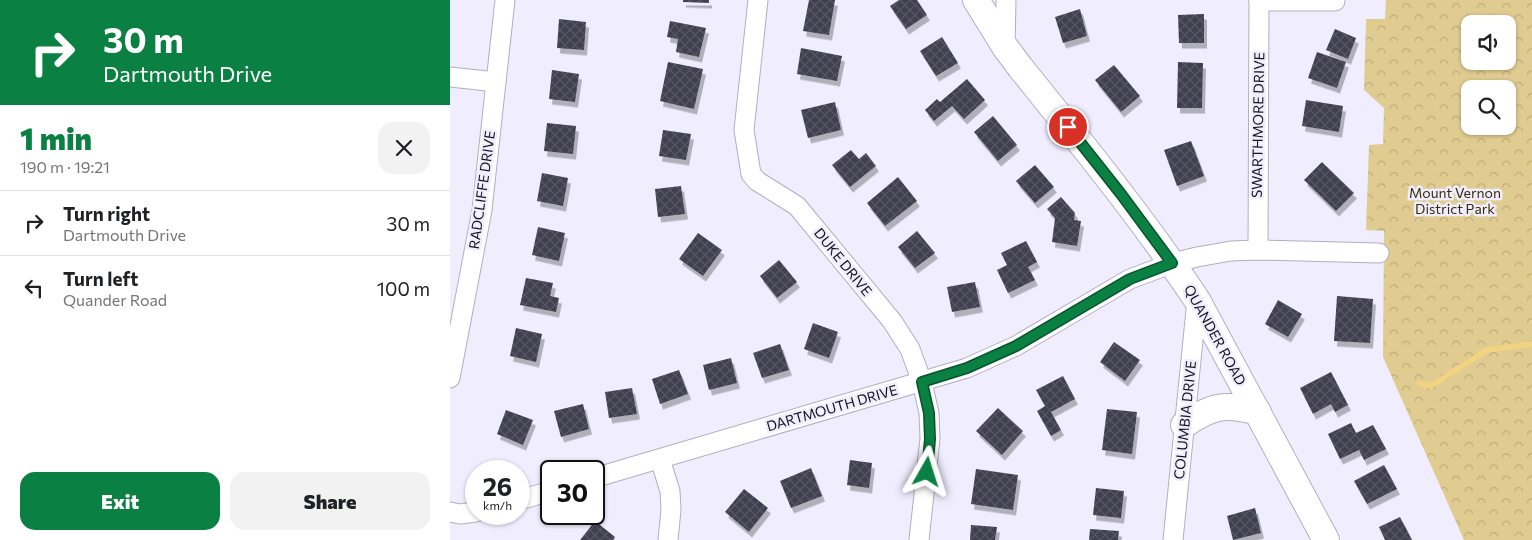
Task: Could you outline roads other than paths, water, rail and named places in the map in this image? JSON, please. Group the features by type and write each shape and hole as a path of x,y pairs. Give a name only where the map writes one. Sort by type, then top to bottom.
{"street":[{"name":"RADCLIFFE DRIVE","path":"450,378 454,331 482,210 505,0"},
{"name":"DUKE DRIVE","path":"758,0 744,130 751,174 756,182 797,206 892,321 910,349 922,382 929,413 930,439 920,540"},
{"name":"QUANDER ROAD","path":"976,0 1005,47 1121,194 1197,300 1326,540"},
{"path":"1005,47 1006,0"},
{"path":"1259,1 1334,1"},
{"name":"SWARTHMORE DRIVE","path":"1258,250 1259,1"},
{"path":"450,77 496,82"},
{"name":"DARTMOUTH DRIVE","path":"605,475 967,368 1016,346 1130,279 1172,263 1231,251 1379,253"},
{"name":"COLUMBIA DRIVE","path":"1173,540 1197,300"},
{"path":"1184,425 1200,414 1212,409 1230,406 1258,412"},
{"path":"660,459 670,491 671,510 668,540"},
{"path":"450,512 465,513"}],"waterway":[{"path":"1419,383 1431,386 1487,350 1532,344"}],"park label":[{"name":"Mount Vernon District Park","path":"1455,202"}]}
